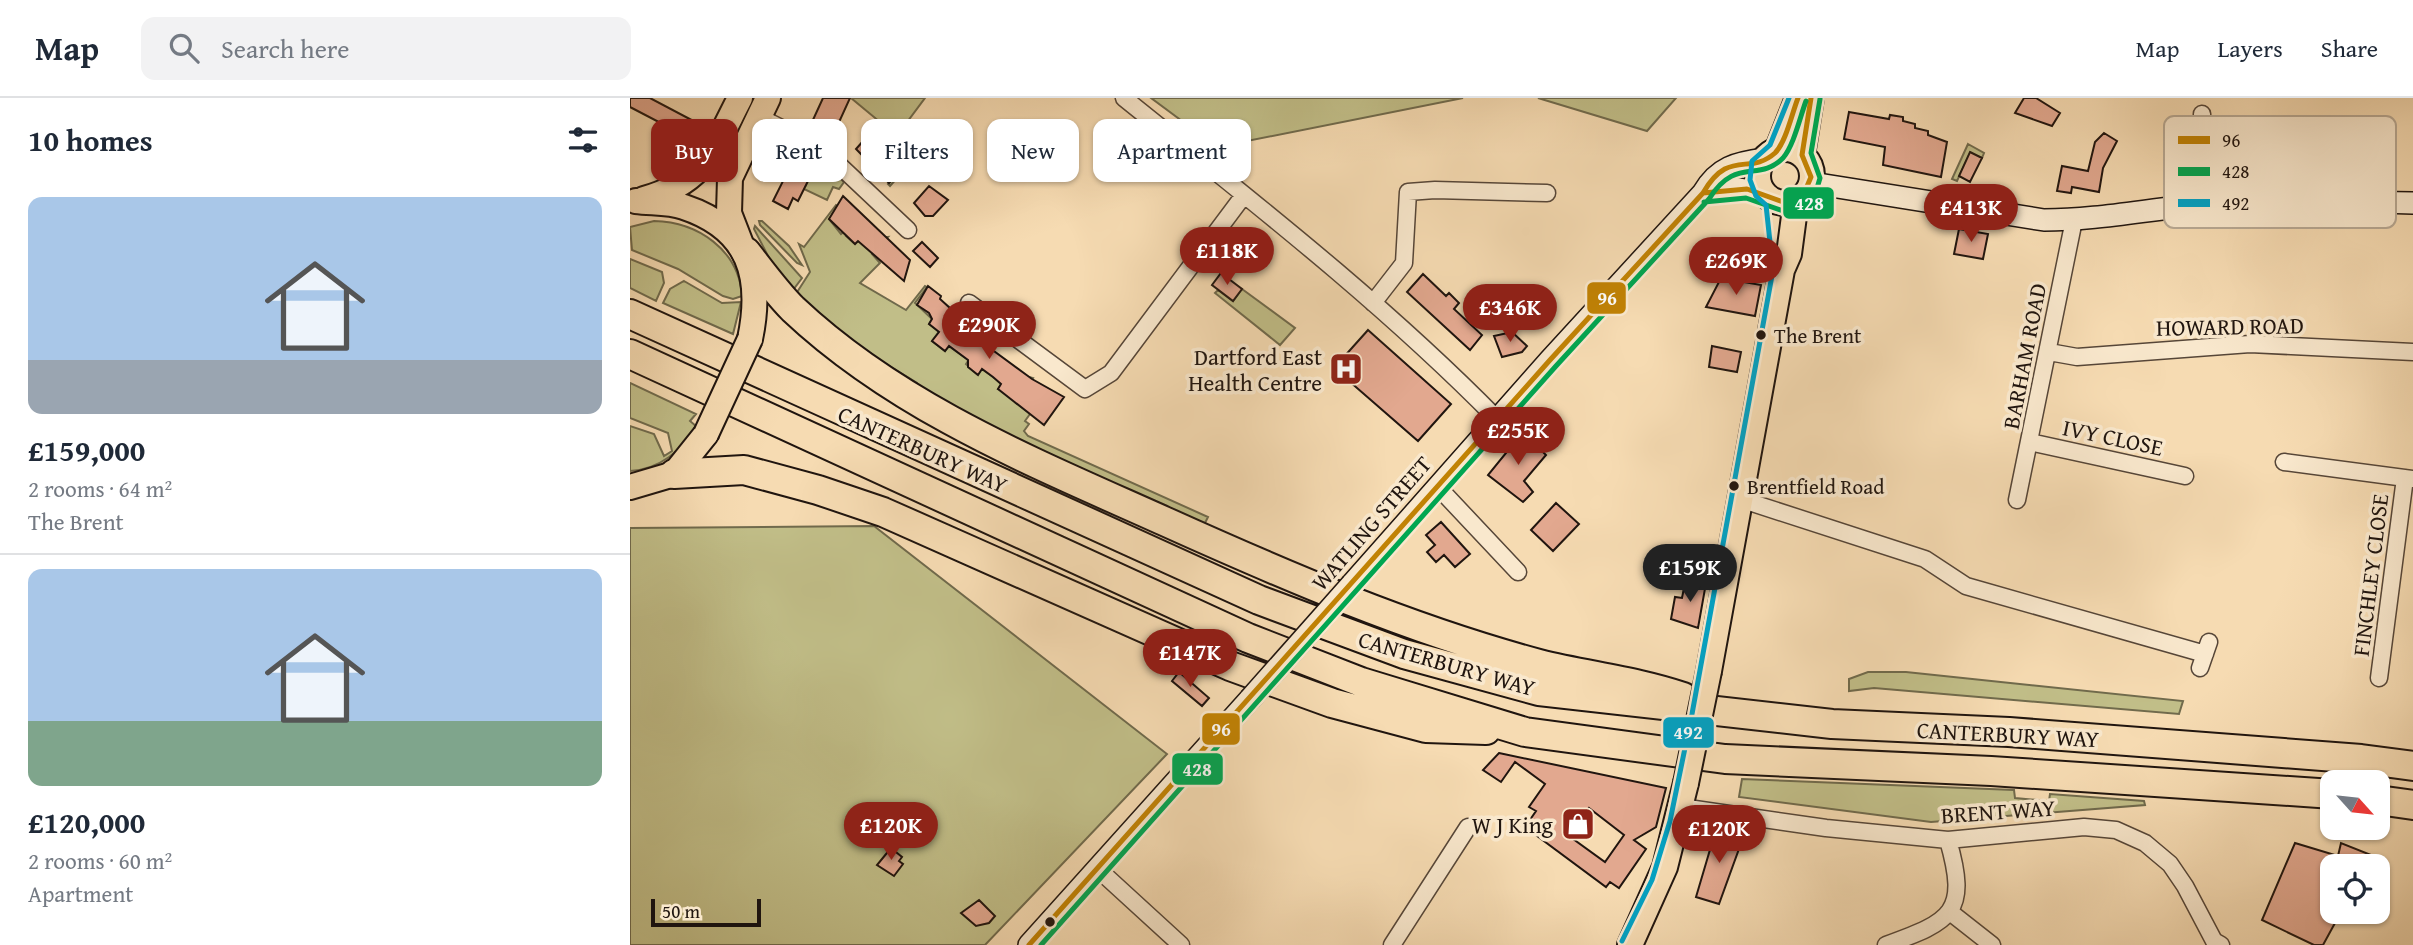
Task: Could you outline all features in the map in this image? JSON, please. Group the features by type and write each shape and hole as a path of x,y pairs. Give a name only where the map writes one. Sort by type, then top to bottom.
{"highway":[{"path":"745,250 790,306 839,346 932,409 1016,454 1300,582 1372,609 1540,664 1631,681 1732,714"},
{"name":"CANTERBURY WAY","path":"630,314 1246,594 1343,633 1466,673 1539,691 1832,724 2009,732 2361,759 2413,766"},
{"name":"CANTERBURY WAY","path":"630,354 1248,638 1361,682 1525,732 1725,759 1991,771 2320,793"},
{"path":"674,474 744,470 883,512 1167,640 1332,703 1426,728 1525,732"},
{"path":"2390,802 2413,805"}],"main road":[{"path":"633,202 668,192 691,179 708,159 740,98"},
{"path":"1787,194 1758,177 1798,98"},
{"path":"1802,155 1811,98"},
{"path":"630,488 674,474 706,434 750,339 756,310 755,281 730,213 728,196 735,166 764,107"},
{"path":"1630,945 1665,867 1684,795 1782,270 1787,194 1811,166 1802,155 1789,150 1771,155"},
{"name":"WATLING STREET","path":"1029,945 1497,419 1703,193 1711,179 1724,167 1771,155"},
{"path":"1703,193 1733,188 2002,216 2074,220 2164,209"},
{"path":"633,202 682,206 710,218 745,250"}],"street":[{"path":"1125,98 1373,303 1457,378 1497,419"},
{"path":"764,107 821,148 908,230"},
{"path":"1373,303 1404,263 1408,192 1547,192"},
{"path":"969,303 1086,388 1111,373 1244,195"},
{"name":"BARHAM ROAD","path":"2017,500 2074,220"},
{"name":"HOWARD ROAD","path":"2049,352 2077,357 2250,344 2413,352"},
{"name":"IVY CLOSE","path":"2030,442 2185,476"},
{"path":"2284,462 2409,479"},
{"name":"FINCHLEY CLOSE","path":"2379,678 2409,479"},
{"path":"1438,487 1518,572"},
{"path":"1740,499 1925,559 1966,586 2204,655"},
{"name":"BRENT WAY","path":"1684,795 1826,828 1948,840 2090,826 2129,835 2153,849 2170,864 2193,899 2216,944"},
{"path":"1391,945 1468,827"},
{"path":"1886,945 1928,929 1950,912 1956,900 1957,879 1948,840"},
{"path":"1098,869 1181,945"},
{"path":"1950,912 1992,945"}],"shaded area":[{"path":"851,98 925,98 909,119 876,119"},
{"path":"1151,98 1463,98 1251,140 1251,119 1179,119"},
{"path":"1538,98 1676,98 1647,131"},
{"path":"1968,144 1984,153 1982,158 1970,153 1957,181 1952,179"},
{"path":"789,182 806,185 807,182 844,182 839,189 833,187 827,200"},
{"path":"836,205 839,207 829,219 841,234 849,227 852,229 846,236 855,244 860,239 888,237 872,254 880,263 860,283 906,310 925,286 927,287 915,303 932,319 929,324 936,329 949,318 932,341 945,351 949,346 967,359 981,341 966,364 977,374 982,369 1000,382 1014,366 998,389 1016,395 1029,377 1033,378 1016,403 1028,412 1035,407 1025,421 1029,424 1024,431 1028,436 1208,517 1204,525 1010,437 920,391 917,383 847,340 794,297 810,272 799,244 804,247"},
{"path":"654,221 686,227 713,242 733,265 742,296 733,299 723,296 678,269 632,250 630,227"},
{"path":"759,221 789,246 802,265 760,225"},
{"path":"755,226 802,278 793,290 779,277 754,229"},
{"path":"630,259 662,272 664,283 656,301 630,288"},
{"path":"684,281 722,303 741,302 733,334 663,303 670,289"},
{"path":"1242,289 1295,328 1280,345 1215,293 1218,290 1233,301"},
{"path":"630,383 696,414 690,421 697,427 684,444 660,463 630,471 630,426 654,434 664,456 672,451 668,433 630,418"},
{"path":"874,526 1167,754 985,945 630,945 630,528"},
{"path":"1868,672 1906,672 2183,701 2179,714 1874,688 1849,691 1849,679"},
{"path":"1742,779 2014,790 2015,798 2049,801 2050,794 2144,801 2145,805 1931,822 1739,797"}],"building":[{"path":"630,98 650,98 690,119 653,119 630,107"},
{"path":"823,98 850,98 840,119 813,119"},
{"path":"2024,98 2036,98 2060,113 2052,126 2015,113"},
{"path":"1849,112 1889,119 1890,115 1903,117 1903,121 1915,124 1915,128 1928,131 1928,135 1947,142 1941,177 1883,165 1885,147 1844,139"},
{"path":"2104,133 2117,141 2103,168 2099,192 2072,187 2071,193 2057,191 2062,166 2088,171 2095,142"},
{"path":"1970,152 1982,158 1970,182 1959,176"},
{"path":"782,182 808,182 798,201 793,198 788,209 773,201"},
{"path":"929,186 948,200 933,216 925,216 914,203"},
{"path":"843,196 910,260 904,281 858,241 855,244 829,219"},
{"path":"1959,229 1988,234 1983,259 1954,254"},
{"path":"922,242 938,258 930,267 913,251"},
{"path":"1221,273 1242,289 1233,301 1212,285"},
{"path":"1423,274 1446,296 1449,293 1459,303 1454,309 1482,335 1470,350 1407,292"},
{"path":"1721,278 1761,285 1755,316 1706,307"},
{"path":"928,286 941,296 940,299 951,309 948,313 964,329 1032,379 1064,397 1044,425 998,389 1001,384 993,377 982,369 978,375 968,367 968,360 949,346 945,351 932,341 939,332 929,324 932,319 929,313 917,305"},
{"path":"1368,330 1451,404 1418,441 1334,368"},
{"path":"1512,332 1527,346 1522,352 1502,357 1494,336"},
{"path":"1712,346 1741,352 1737,372 1709,367"},
{"path":"1523,432 1546,455 1524,481 1533,492 1523,502 1488,475"},
{"path":"1556,503 1579,524 1553,551 1531,530"},
{"path":"1441,522 1470,554 1455,567 1444,555 1436,562 1427,552 1435,545 1426,535"},
{"path":"1686,578 1706,583 1698,628 1671,619 1675,597 1682,598"},
{"path":"1179,672 1209,698 1202,706 1172,681"},
{"path":"1499,753 1666,788 1656,827 1634,840 1646,849 1619,888 1610,882 1606,887 1525,827 1536,811 1529,807 1545,784 1515,762 1501,782 1483,770","holes":["1589,808 1624,835 1605,862 1569,836"]},
{"path":"1717,826 1744,835 1719,904 1696,897"},
{"path":"2295,843 2331,854 2320,854 2320,924 2334,924 2323,945 2314,945 2262,920"},
{"path":"2341,843 2368,854 2338,854"},
{"path":"891,848 902,857 899,861 903,864 894,876 877,865"},
{"path":"979,900 995,916 989,923 976,926 961,913"}],"transit line":[{"name":"492","path":"1622,941 1652,880 1670,821 1692,714 1773,270 1766,205 1756,196 1750,180 1752,161 1770,145 1789,98"},
{"name":"96","path":"1029,945 1550,360 1703,193 1712,179 1730,167 1756,163 1775,153 1786,135 1798,98"},
{"name":"96","path":"1703,193 1747,189 1786,203 1802,198 1811,177 1802,155 1811,98"},
{"name":"428","path":"1704,202 1746,198 1786,212 1808,204 1815,195 1820,178 1811,153 1820,99"},
{"name":"428","path":"1041,945 1719,186 1728,178 1765,169 1783,158 1794,138 1806,101"}],"place":[{"name":"The Brent","path":"1761,335"},
{"name":"Dartford East Health Centre","path":"1346,369"},
{"name":"Brentfield Road","path":"1734,486"},
{"name":"W J King","path":"1578,824"}]}
